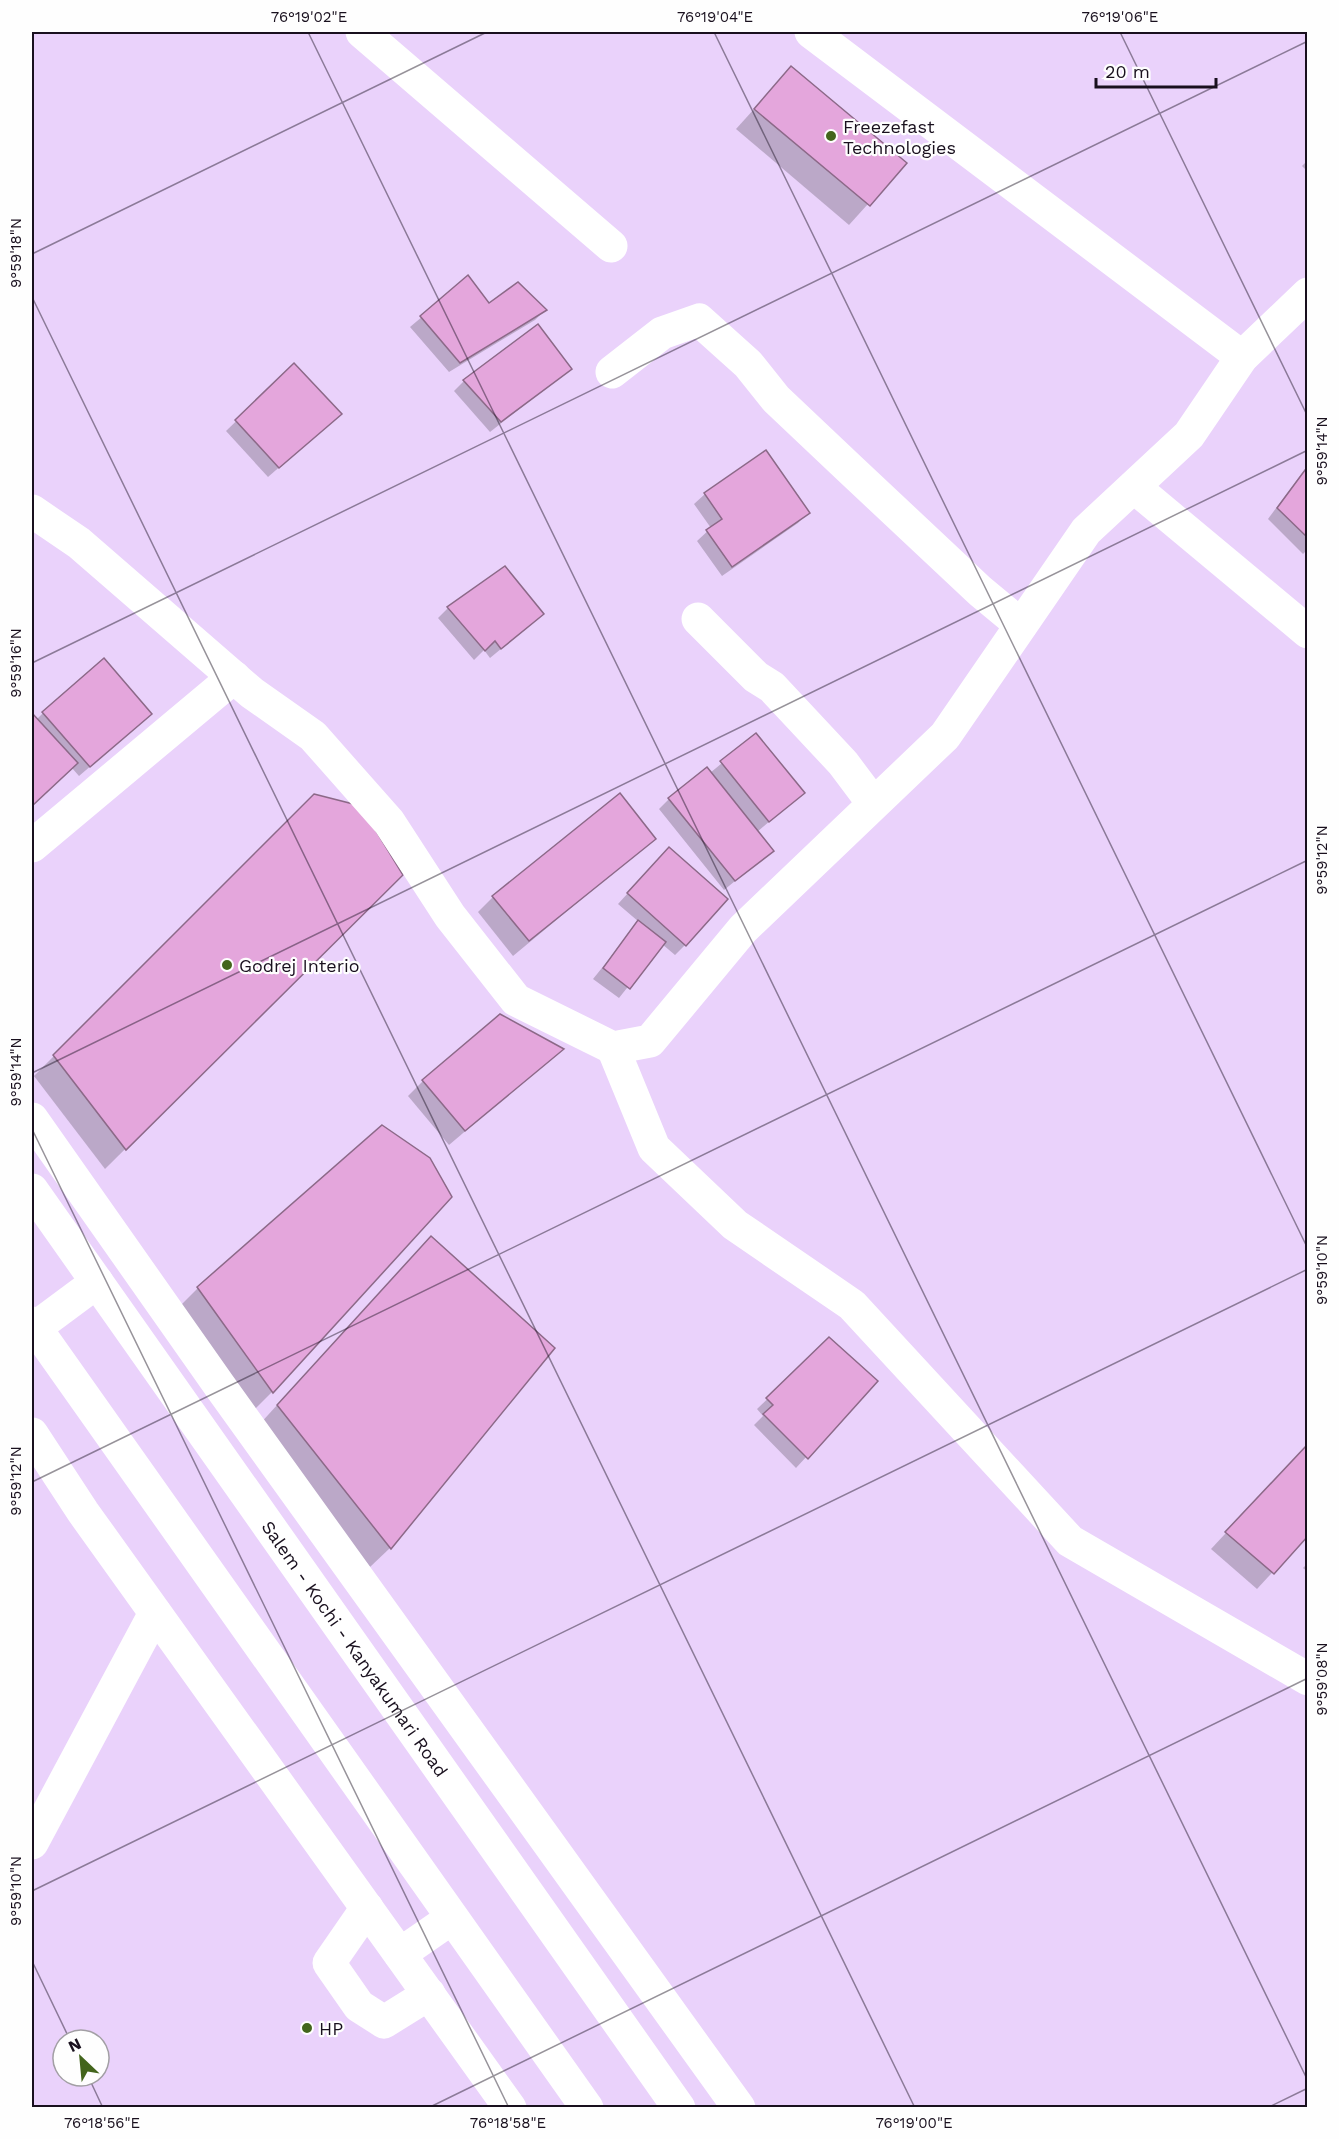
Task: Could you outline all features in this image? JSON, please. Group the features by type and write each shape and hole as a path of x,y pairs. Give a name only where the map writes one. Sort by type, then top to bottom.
{"main road":[{"path":"362,32 611,246"},
{"path":"811,32 1242,357"},
{"path":"32,511 79,543 234,677 312,736 389,822 450,916 516,1000 613,1048 650,1041 743,929 945,736 1086,531 1189,435 1242,357 1308,294"},
{"path":"612,372 662,333 699,320 748,364 776,399 980,591 1021,625"},
{"path":"1134,486 1308,632"},
{"path":"698,619 756,678 772,687 843,763 873,803"},
{"path":"32,846 234,677"},
{"path":"613,1048 654,1148 735,1226 852,1305 1070,1541 1308,1679"},
{"path":"32,1119 226,1395 739,2108"},
{"name":"Salem - Kochi - Kanyakumari Road","path":"32,1190 679,2108"},
{"path":"97,1282 33,1326 586,2108"},
{"path":"32,1434 82,1512 510,2108"},
{"path":"32,1843 154,1613"},
{"path":"367,1908 329,1963 359,2006 384,2022 429,1994"},
{"path":"400,1954 452,1918"}],"building":[{"name":"Freezefast Technologies","path":"791,66 907,163 870,206 754,109"},
{"path":"468,275 489,303 518,282 547,310 460,363 420,316"},
{"path":"538,324 572,369 501,422 463,380"},
{"path":"294,363 342,414 279,468 235,420"},
{"path":"766,450 810,513 732,567 706,530 722,519 704,493"},
{"path":"1308,466 1308,538 1277,508"},
{"path":"505,566 544,614 501,649 495,641 485,651 447,607"},
{"path":"104,658 152,714 90,767 42,712"},
{"path":"32,713 78,763 32,806"},
{"path":"756,733 805,793 769,822 720,761"},
{"path":"707,767 774,851 735,881 668,798"},
{"path":"620,793 656,839 529,941 492,896"},
{"name":"Godrej Interio","path":"314,794 361,806 403,875 126,1150 53,1055"},
{"path":"669,847 728,899 686,946 627,893"},
{"path":"638,920 666,942 630,989 603,968"},
{"path":"500,1014 564,1049 465,1131 422,1080"},
{"path":"382,1125 430,1158 452,1197 273,1393 197,1287"},
{"path":"431,1236 555,1348 391,1549 277,1405"},
{"path":"829,1337 878,1381 808,1459 763,1414 773,1405 766,1398"},
{"path":"1308,1444 1308,1536 1274,1574 1225,1532"}],"place":[{"name":"Freezefast Technologies","path":"831,136"},
{"name":"Godrej Interio","path":"227,965"},
{"name":"HP","path":"307,2028"}]}
